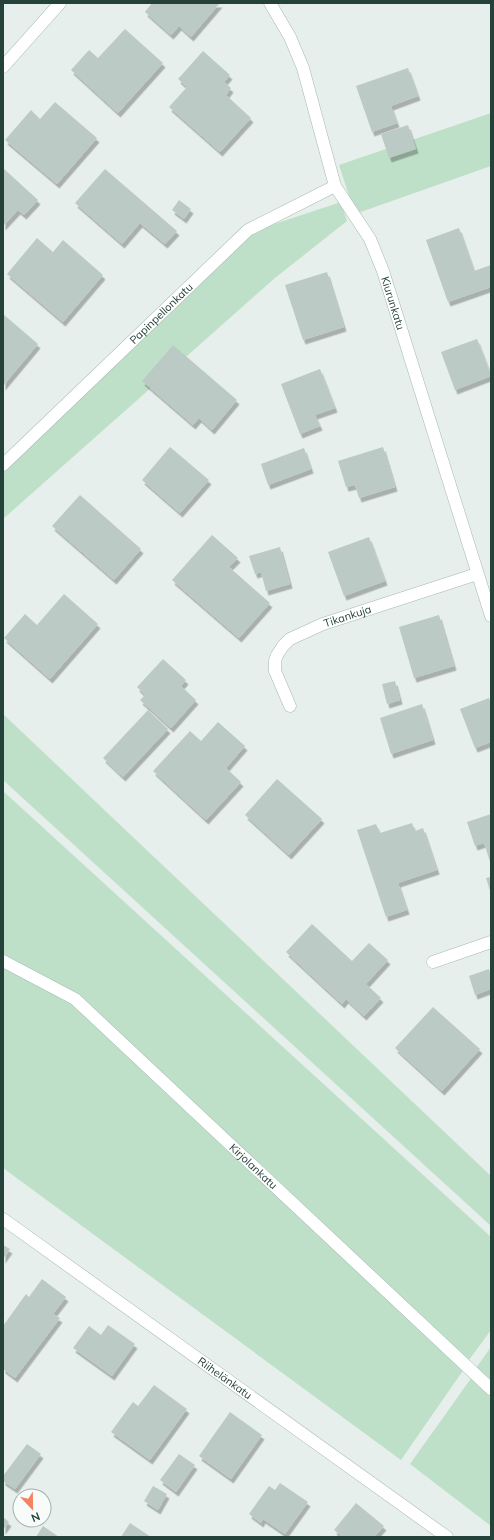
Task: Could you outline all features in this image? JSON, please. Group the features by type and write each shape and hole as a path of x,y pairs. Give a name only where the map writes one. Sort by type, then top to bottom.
{"street":[{"path":"3,67 60,3"},
{"name":"Kiurunkatu","path":"270,3 290,37 303,68 335,186 370,239 383,271 491,616"},
{"name":"Papinpellonkatu","path":"3,465 248,230 335,186"},
{"name":"Tikankuja","path":"290,706 275,671 275,666 277,655 290,639 323,624 477,574"},
{"path":"433,962 491,942"},
{"name":"Kirjolankatu","path":"3,961 75,999 491,1389"},
{"name":"Riihelänkatu","path":"3,1219 447,1537"}],"green space":[{"path":"491,113 491,166 355,214 339,165"},
{"path":"341,202 347,221 275,278 3,519 3,468 250,232"},
{"path":"3,714 491,1176 491,1226 3,780"},
{"path":"3,791 491,1237 491,1330 469,1360 78,995 3,954"},
{"path":"3,963 72,1003 464,1369 401,1460 3,1168"},
{"path":"491,1347 491,1383 476,1368"},
{"path":"472,1377 491,1396 491,1526 410,1464"}],"building":[{"path":"152,3 220,3 191,37 179,26 171,35 145,12"},
{"path":"125,29 163,63 118,113 71,70 89,50 98,58"},
{"path":"203,51 230,75 224,82 231,88 226,95 251,118 220,152 169,107 187,87 178,79"},
{"path":"408,68 418,96 391,106 397,123 372,132 356,86"},
{"path":"55,102 97,138 57,184 5,140 31,110 40,119"},
{"path":"408,125 416,149 389,158 381,134"},
{"path":"3,168 38,200 24,215 18,210 3,226"},
{"path":"105,169 177,231 165,244 140,223 122,244 75,203"},
{"path":"179,200 191,209 184,219 172,210"},
{"path":"459,228 474,271 491,265 491,287 448,302 426,240"},
{"path":"37,238 53,252 63,240 103,275 63,322 7,274"},
{"path":"327,272 344,327 303,340 285,285"},
{"path":"3,314 38,344 3,386"},
{"path":"477,339 491,376 455,390 441,352"},
{"path":"173,345 237,400 212,430 199,418 193,425 142,381"},
{"path":"320,369 335,408 315,415 320,426 300,434 281,384"},
{"path":"170,447 209,480 180,513 142,480"},
{"path":"383,447 395,487 359,498 355,485 346,487 338,461"},
{"path":"304,448 311,469 268,485 261,464"},
{"path":"80,495 141,549 114,580 52,526"},
{"path":"212,535 238,558 229,567 270,603 239,638 172,580"},
{"path":"369,537 385,581 344,596 328,552"},
{"path":"280,547 290,584 266,591 261,572 255,574 249,556"},
{"path":"64,594 98,624 50,679 4,638 25,614 37,625"},
{"path":"439,615 454,666 414,678 399,627"},
{"path":"163,659 186,680 181,686 196,700 171,728 140,700 145,695 137,687"},
{"path":"395,681 400,700 387,704 382,684"},
{"path":"489,698 491,704 491,742 475,748 460,709"},
{"path":"422,704 433,740 391,754 380,718"},
{"path":"148,710 168,729 123,777 103,758"},
{"path":"218,722 245,746 226,768 241,782 206,820 153,771 190,731 201,741"},
{"path":"277,779 322,819 289,855 245,815"},
{"path":"491,814 491,865 484,843 475,846 467,822"},
{"path":"412,823 415,831 423,828 437,870 398,883 407,910 386,917 357,830 376,824 380,833"},
{"path":"491,877 491,894 486,878"},
{"path":"312,924 352,961 369,943 388,960 366,984 381,998 364,1016 346,999 342,1004 286,952"},
{"path":"489,969 491,976 491,989 475,995 469,976"},
{"path":"433,1007 480,1049 442,1091 395,1048"},
{"path":"3,1245 10,1249 3,1259"},
{"path":"42,1279 66,1297 53,1314 60,1318 15,1378 3,1369 3,1326 26,1294 29,1297"},
{"path":"108,1325 135,1344 112,1376 73,1348 89,1326 101,1335"},
{"path":"154,1385 187,1409 150,1460 111,1432 133,1402 138,1406"},
{"path":"230,1412 262,1435 231,1479 199,1456"},
{"path":"27,1444 41,1454 16,1488 3,1481 3,1476"},
{"path":"179,1454 195,1465 176,1492 160,1480"},
{"path":"280,1483 308,1502 285,1534 263,1519 261,1523 249,1514 269,1486 275,1490"},
{"path":"153,1486 167,1494 158,1510 144,1501"},
{"path":"356,1503 384,1526 374,1537 343,1537 334,1530"},
{"path":"3,1517 9,1522 3,1530"},
{"path":"130,1523 151,1537 121,1537"},
{"path":"42,1528 46,1528 59,1537 36,1537"}]}
